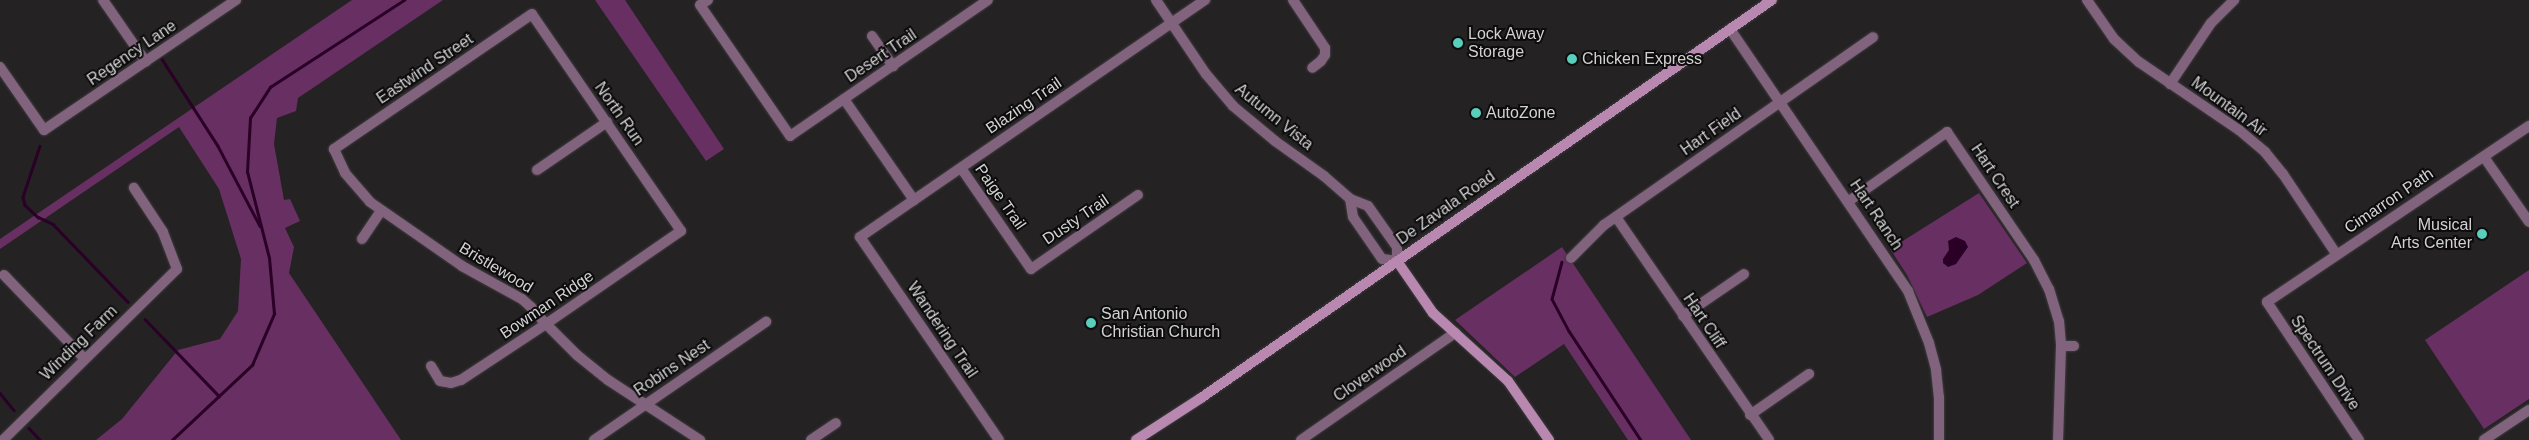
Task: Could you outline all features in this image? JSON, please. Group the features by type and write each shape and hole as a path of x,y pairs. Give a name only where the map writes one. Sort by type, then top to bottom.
{"main road":[{"name":"De Zavala Road","path":"1136,440 1201,398 1772,0"},
{"name":"Autumn Vista","path":"1397,261 1427,305 1455,334 1508,381 1550,440"}],"street":[{"path":"103,0 146,62"},
{"name":"Regency Lane","path":"0,67 44,130 236,0"},
{"name":"Desert Trail","path":"704,2 790,136 988,0"},
{"name":"Autumn Vista","path":"1156,0 1206,74 1233,106 1275,141 1324,176 1350,199 1368,206 1397,247 1397,261 1382,259 1353,217 1350,199"},
{"name":"Blazing Trail","path":"860,237 1205,0"},
{"path":"1293,0 1325,48 1325,54 1321,61 1312,68"},
{"name":"Mountain Air","path":"2087,0 2126,51 2170,84 2239,130 2265,152 2283,174 2337,254"},
{"path":"2170,84 2211,23 2234,0"},
{"name":"North Run","path":"532,14 681,231"},
{"name":"Eastwind Street","path":"334,149 532,14"},
{"name":"Hart Ranch","path":"1730,29 1894,268 1920,316 1936,370 1939,397 1939,440"},
{"path":"872,36 893,66"},
{"name":"Hart Field","path":"1571,258 1597,231 1616,217 1873,37"},
{"path":"844,99 914,200"},
{"path":"537,170 607,122"},
{"name":"Cimarron Path","path":"2266,302 2529,126"},
{"name":"Hart Crest","path":"1849,201 1947,132 2042,274 2055,305 2062,346 2058,440"},
{"name":"Bristlewood","path":"334,149 352,184 381,211 462,266 511,291 531,307 578,356 608,380 700,440"},
{"path":"2484,157 2529,222"},
{"name":"Paige Trail","path":"961,168 1030,269"},
{"name":"Winding Farm","path":"3,440 84,358 178,269 162,232 134,188"},
{"name":"Dusty Trail","path":"1030,269 1138,195"},
{"path":"362,239 381,211"},
{"name":"Hart Cliff","path":"1616,217 1682,316 1769,440"},
{"name":"Bowman Ridge","path":"431,366 440,381 451,383 461,380 681,231"},
{"name":"Wandering Trail","path":"860,237 999,440"},
{"path":"1682,316 1744,274"},
{"path":"4,275 84,358"},
{"name":"Spectrum Drive","path":"2266,302 2359,440"},
{"name":"Robins Nest","path":"594,440 766,322"},
{"name":"Cloverwood","path":"1301,440 1455,334"},
{"path":"2062,346 2074,346"},
{"path":"1750,415 1808,374"},
{"path":"2484,440 2529,410"},
{"path":"811,440 836,423"}],"shaded area":[{"path":"352,0 443,0 298,98 296,111 277,118 274,144 284,200 290,199 300,221 285,228 294,247 289,273 401,440 96,440 122,419 178,350 220,339 238,311 241,259 219,189 179,127 0,249 0,239"},
{"path":"595,0 625,0 724,149 706,161"},
{"path":"1979,193 2027,263 1978,295 1927,317 1907,275 1890,249"},
{"path":"1956,237 1965,241 1968,247 1956,264 1948,267 1943,263 1943,259 1949,250 1948,241"},
{"path":"1562,247 1691,440 1628,440 1564,344 1515,377 1455,320"},
{"path":"2529,270 2529,399 2484,429 2425,340"}],"waterway":[{"path":"172,440 252,365 274,314 269,258 247,172 250,118 270,87 404,0"},
{"path":"162,59 218,146 260,226"},
{"path":"40,146 23,197 25,205 38,217 53,224 128,302"},
{"path":"1562,262 1552,299 1569,331 1641,440"},
{"path":"145,319 219,396"},
{"path":"0,393 14,410"},
{"path":"29,428 40,440"}],"place":[{"name":"Lock Away Storage","path":"1458,43"},
{"name":"Chicken Express","path":"1572,59"},
{"name":"AutoZone","path":"1476,113"},
{"name":"Musical Arts Center","path":"2482,234"},
{"name":"San Antonio Christian Church","path":"1091,323"}]}
